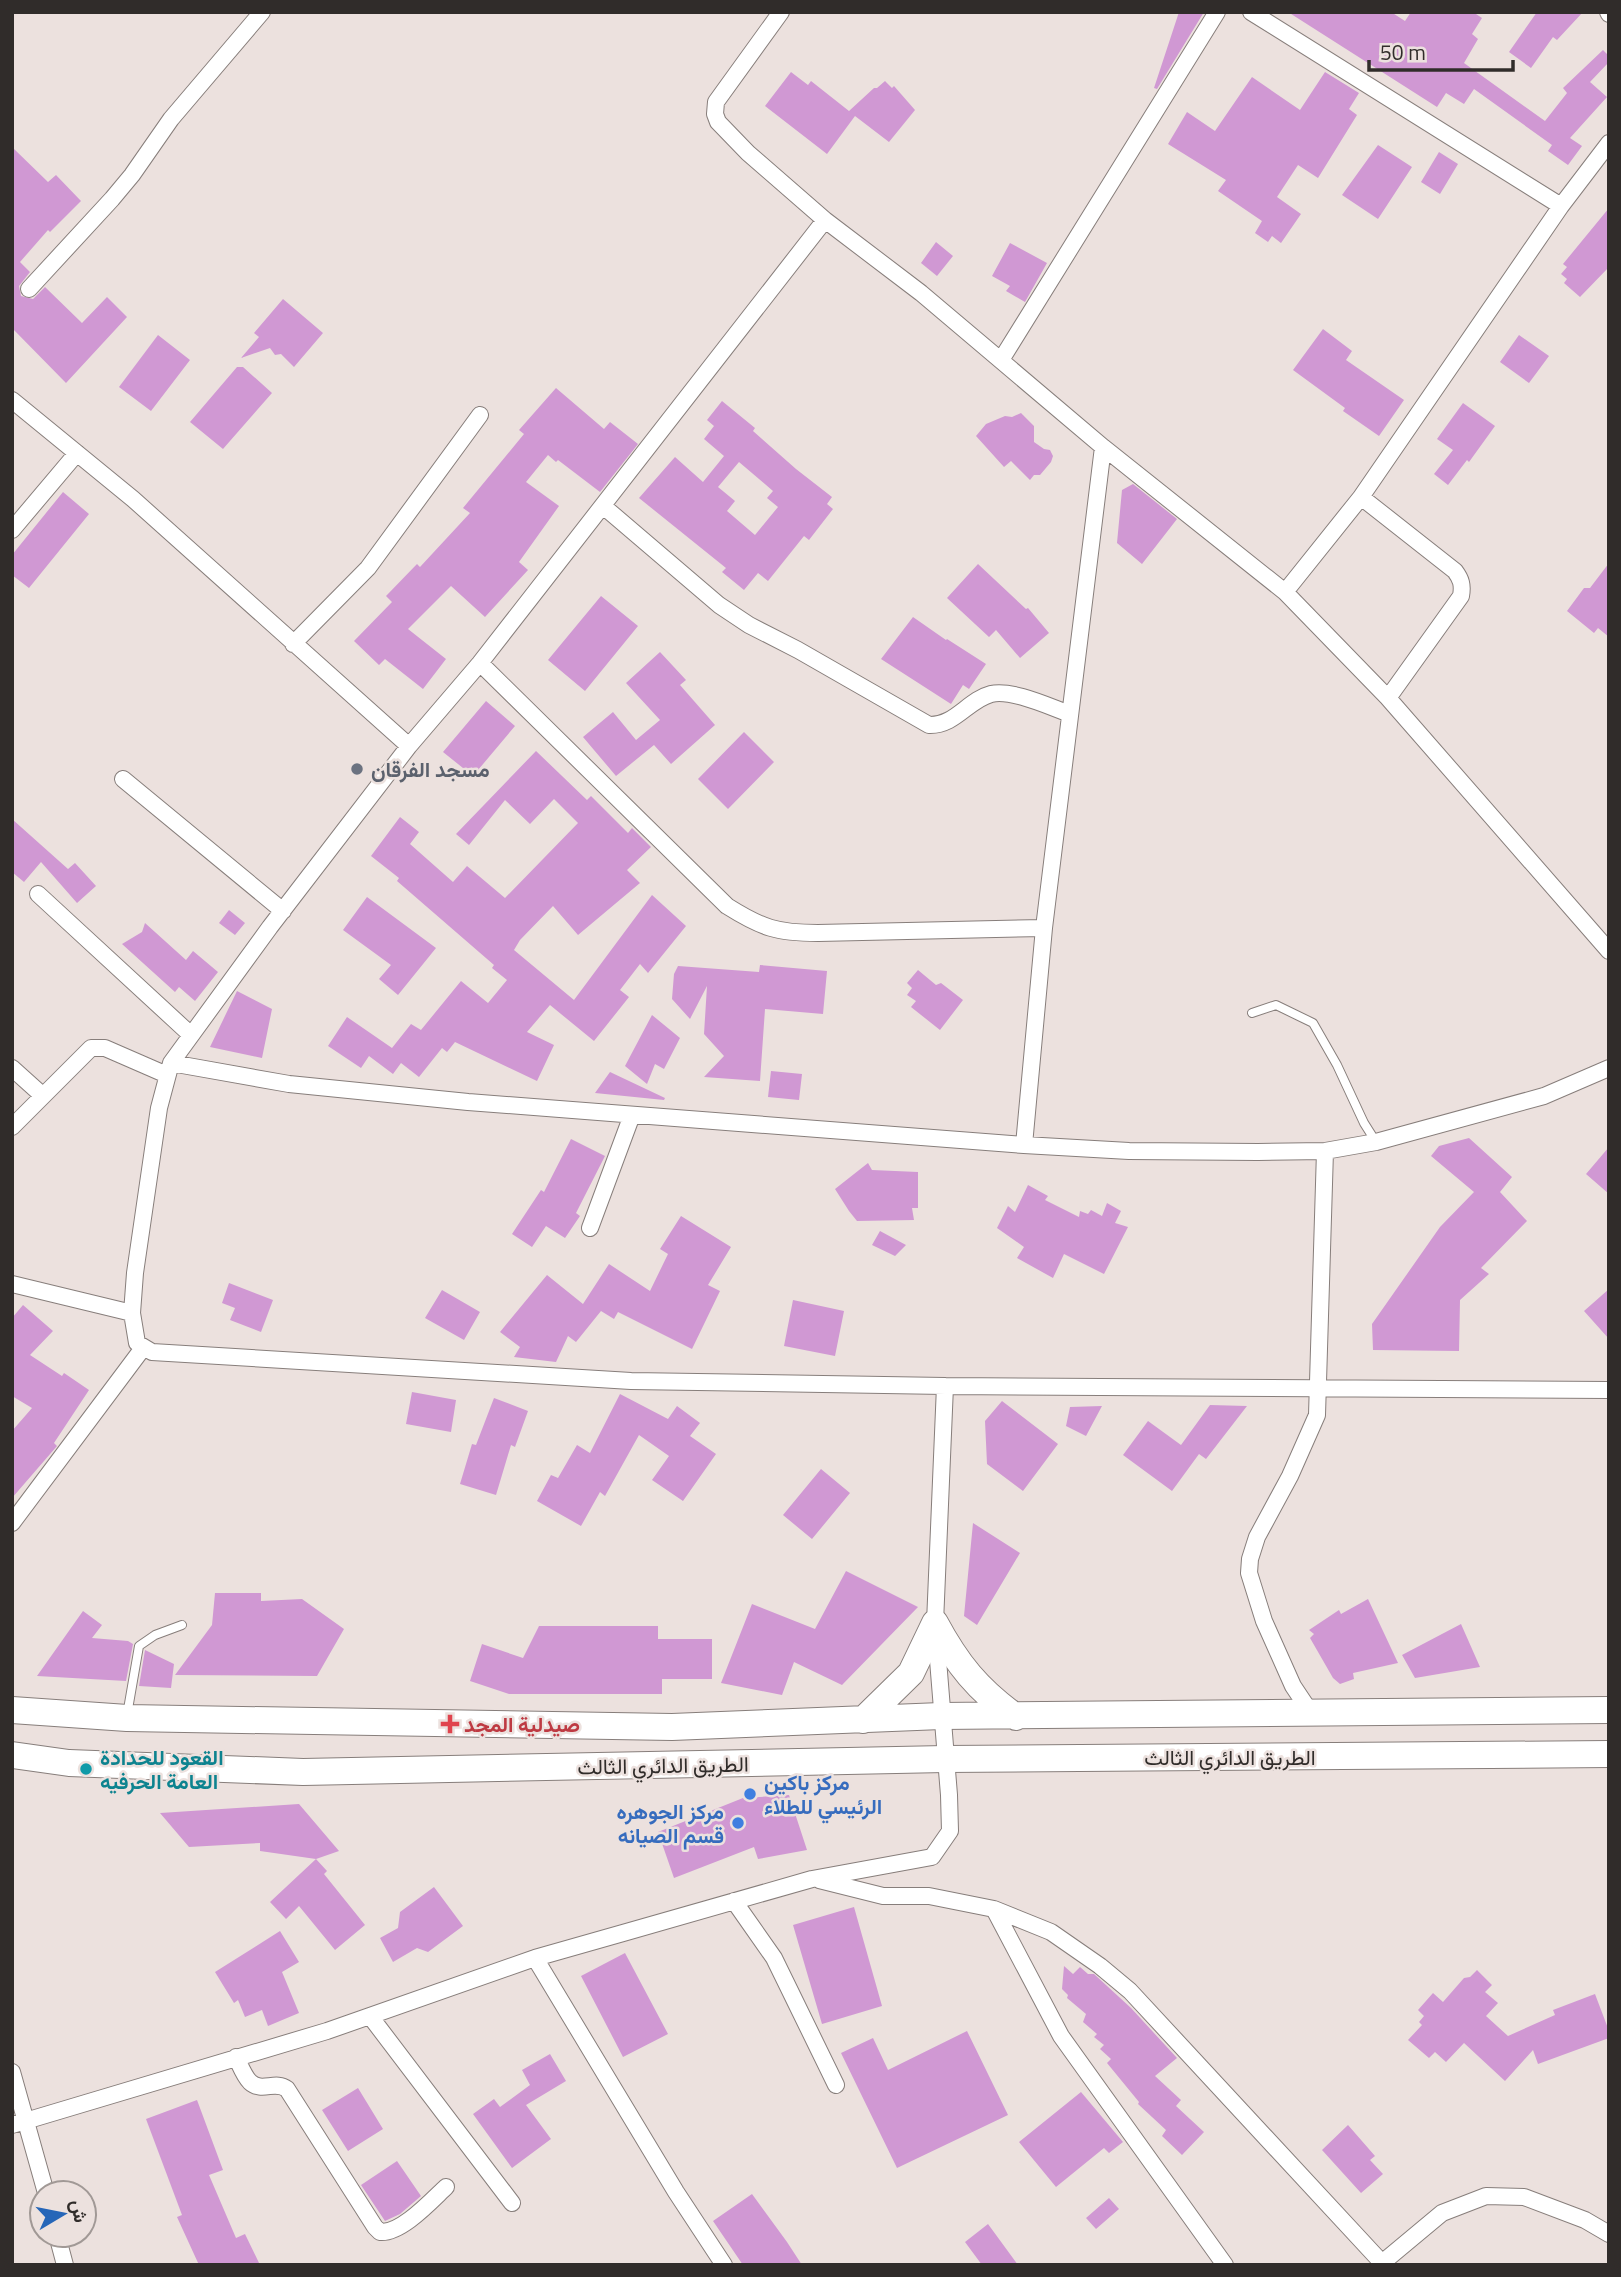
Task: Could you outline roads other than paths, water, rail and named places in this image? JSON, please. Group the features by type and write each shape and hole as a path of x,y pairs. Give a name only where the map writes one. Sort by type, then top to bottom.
{"main road":[{"path":"935,1623 961,1667 976,1685 1016,1717"},
{"path":"863,1720 911,1673 935,1623"},
{"name":"الطريق الدائري الثالث","path":"12,1710 127,1718 672,1727 941,1716 1609,1710"},
{"name":"الطريق الدائري الثالث","path":"12,1755 69,1763 303,1772 945,1759 1609,1754"}],"street":[{"path":"29,289 112,200 171,119 262,12"},
{"path":"781,12 716,102 715,114 718,122 748,153 825,219 920,293 1103,447 1285,592 1388,698 1609,951"},
{"path":"1000,360 1217,12"},
{"path":"1251,12 1561,206"},
{"path":"1285,592 1361,497 1561,206 1609,144"},
{"path":"825,219 480,663 410,746 283,911 169,1069 144,1203 132,1313 137,1343 152,1352 631,1381 945,1386 1609,1390"},
{"path":"12,400 133,499 410,746"},
{"path":"293,644 368,568 480,415"},
{"path":"1024,1145 1044,928 1103,447"},
{"path":"12,530 77,453"},
{"path":"1361,497 1455,571 1462,587 1461,596 1388,698"},
{"path":"603,506 719,606 929,725 939,725 951,720 983,697 994,693 1008,694 1070,714"},
{"path":"480,663 727,906 768,929 786,933 818,933 1044,928"},
{"path":"123,779 283,911"},
{"path":"38,894 191,1035"},
{"path":"12,1127 91,1048 98,1046 169,1069 289,1084 632,1115 1024,1145 1129,1150 1325,1151 1376,1142 1544,1096 1609,1068"},
{"path":"12,1068 42,1095"},
{"path":"590,1228 632,1115"},
{"path":"1311,1713 1293,1686 1264,1621 1249,1573 1257,1537 1290,1476 1317,1415 1325,1151"},
{"path":"12,1284 132,1313"},
{"path":"12,1523 143,1348"},
{"path":"19,2124 370,2016 535,1958 812,1879 932,1857 950,1831 935,1623 945,1386"},
{"path":"812,1879 883,1896 929,1896 994,1909 1051,1932 1130,1991 1380,2260"},
{"path":"734,1901 774,1958 836,2085"},
{"path":"994,1909 1062,2036 1225,2265"},
{"path":"535,1958 676,2192 724,2265"},
{"path":"370,2016 512,2203"},
{"path":"236,2057 253,2085 259,2087 277,2084 287,2089 380,2232 392,2231 420,2211 446,2187"},
{"path":"12,2072 19,2124 41,2179"},
{"path":"1361,2265 1380,2260 1442,2213 1486,2196 1524,2197 1585,2220 1609,2234"}],"lane":[{"path":"1252,1013 1276,1005 1313,1023 1338,1065 1364,1123 1376,1142"},
{"path":"127,1718 139,1646 155,1635 182,1625"}],"place":[{"name":"مسجد الفرقان","path":"357,769"},
{"name":"صيدلية المجد","path":"450,1724"},
{"name":"القعود للحدادة العامة الحرفيه","path":"86,1769"},
{"name":"مركز باكين الرئيسي للطلاء","path":"750,1794"},
{"name":"مركز الجوهره قسم الصيانه","path":"738,1823"}]}
